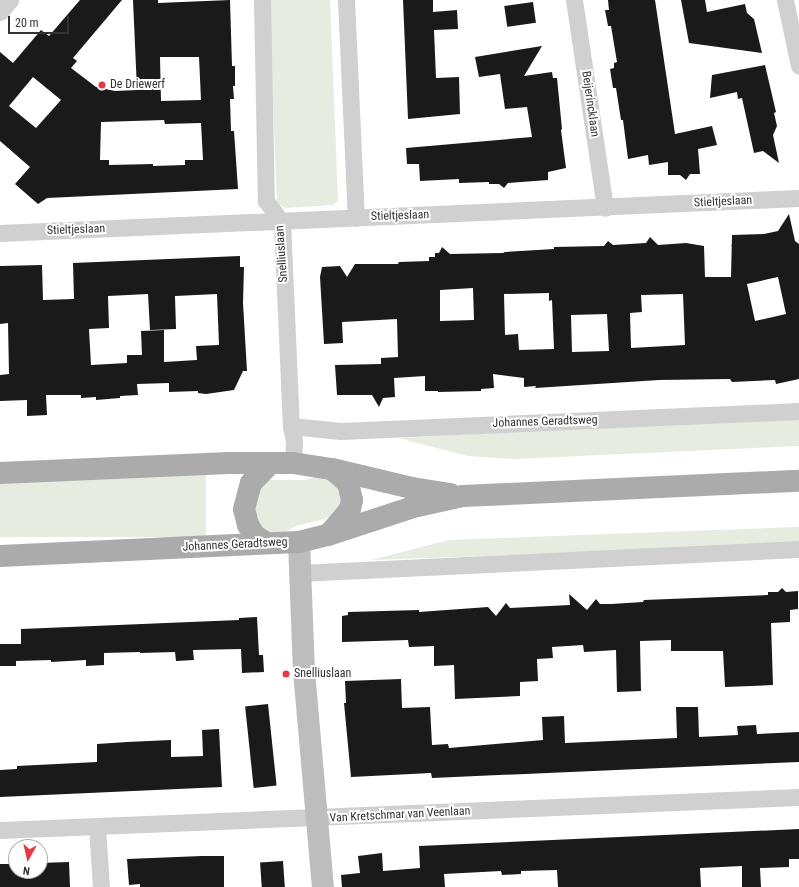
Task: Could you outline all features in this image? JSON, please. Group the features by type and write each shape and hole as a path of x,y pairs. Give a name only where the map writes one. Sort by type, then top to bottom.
{"main road":[{"name":"Johannes Geradtsweg","path":"0,473 229,463 293,464 332,469 412,488 463,496"},
{"path":"267,543 255,536 248,525 244,509 252,483 271,463"},
{"path":"328,535 350,509 352,500 348,483 332,469"},
{"name":"Johannes Geradtsweg","path":"0,556 298,542 328,535 413,507 463,496 799,482"}],"street":[{"path":"0,12 10,0"},
{"name":"Snelliuslaan","path":"262,0 266,201 282,222 291,426 294,442 293,464"},
{"path":"346,0 356,218"},
{"name":"Beijerincklaan","path":"574,0 605,208"},
{"path":"785,0 799,66"},
{"name":"Stieltjeslaan","path":"0,233 605,208 799,198"},
{"name":"Johannes Geradtsweg","path":"291,426 341,431 799,411"},
{"path":"298,542 304,671 323,887"},
{"path":"299,573 799,549"},
{"name":"Van Kretschmar van Veenlaan","path":"0,830 799,797"},
{"path":"97,827 101,887"}],"shaded area":[{"path":"269,0 330,0 338,201 333,205 286,208 277,202"},
{"path":"799,417 799,446 513,459 467,456 399,438"},
{"path":"0,475 206,475 206,537 0,537"},
{"path":"319,476 337,482 342,501 332,516 296,526 280,535 260,530 254,519 258,488 269,480 305,480"},
{"path":"799,527 799,545 371,560 449,540"}],"building":[{"path":"80,0 122,0 73,58 77,61 71,68 96,87 115,91 137,90 133,0 158,0 158,3 230,0 232,66 235,66 235,86 233,86 234,99 230,99 231,131 234,131 238,189 47,198 38,204 15,184 30,167 0,141 0,52 13,63 41,30 49,36","holes":["160,57 199,57 201,100 161,101","33,77 61,100 36,128 9,106","164,120 165,124 201,123 203,160 185,160 185,165 109,165 109,160 100,160 101,122"]},
{"path":"403,0 433,0 433,12 457,10 458,29 434,30 436,78 459,77 460,114 408,119"},
{"path":"608,0 655,0 675,134 712,126 717,145 698,149 700,174 690,174 686,180 680,175 668,175 668,162 649,165 648,155 628,159 623,120 621,120 616,88 613,88 610,69 614,68 614,63 617,62 611,26 608,26 605,10 609,10"},
{"path":"681,0 705,0 707,12 745,4 747,13 754,19 762,53 689,43"},
{"path":"533,2 536,23 507,27 504,6"},
{"path":"542,46 524,76 552,72 553,78 557,78 566,168 548,172 548,180 508,183 504,188 499,184 489,184 489,182 459,183 459,179 420,181 419,164 407,164 406,148 532,137 527,107 505,109 500,74 479,77 475,57"},
{"path":"765,65 776,112 774,113 777,126 773,135 779,163 763,151 754,153 742,98 738,99 737,92 710,98 712,75"},
{"path":"789,214 795,241 799,244 799,379 776,384 775,380 732,382 730,379 659,380 535,388 536,386 524,387 524,378 493,374 494,388 481,389 481,391 438,392 425,391 425,376 394,378 395,397 383,398 379,407 372,395 337,395 335,365 381,364 381,358 398,357 397,319 342,322 343,343 324,344 320,277 322,267 340,266 347,277 355,264 398,264 399,262 429,261 429,257 435,257 435,253 439,253 442,247 450,254 503,253 554,249 554,247 604,246 608,241 613,245 646,243 650,237 658,245 686,243 704,246 705,277 731,277 732,235 764,234 778,231","holes":["778,277 786,314 755,321 747,284","473,288 474,320 440,321 440,290","549,293 549,301 552,300 554,349 519,350 518,334 505,335 504,294","683,294 685,345 631,348 630,313 642,312 641,295","607,314 609,351 572,352 571,315"]},
{"path":"240,256 240,267 244,267 243,303 247,371 243,371 234,390 206,394 198,393 198,391 169,392 169,383 137,384 138,395 120,396 120,398 96,400 96,397 81,398 81,395 46,395 47,415 27,416 27,400 0,401 0,375 9,374 8,323 0,324 0,266 42,265 43,300 74,299 73,263","holes":["148,294 150,330 176,329 175,296 217,294 219,345 196,346 197,360 164,362 164,330 141,331 142,355 127,355 127,363 91,365 89,329 109,328 108,296"]},
{"path":"782,588 786,592 798,591 798,609 790,610 790,622 771,623 773,685 725,687 723,651 671,651 671,640 640,641 641,691 617,692 616,650 584,652 583,645 552,647 553,658 537,659 538,681 520,682 520,696 455,699 454,665 434,666 434,646 409,647 408,640 342,642 342,616 348,615 348,612 419,610 419,612 488,607 496,616 506,603 510,608 570,605 569,594 587,610 596,599 600,604 611,604 643,602 644,600 768,595 768,592 778,592"},
{"path":"257,617 259,655 263,655 264,672 242,673 241,649 193,650 194,660 176,661 175,652 104,653 104,665 86,666 86,660 51,662 51,660 16,661 16,666 0,666 0,644 21,644 21,629 239,620 239,618"},
{"path":"401,679 402,708 430,707 432,745 448,744 449,748 543,740 542,717 564,716 565,743 677,738 676,707 698,707 699,737 738,735 737,726 756,725 757,734 799,732 799,762 432,778 431,773 351,777 344,703 346,703 345,681"},
{"path":"268,704 277,786 254,788 245,706"},
{"path":"219,729 222,787 0,797 0,770 17,769 17,766 97,762 97,744 171,740 171,757 203,756 202,730"},
{"path":"799,829 799,859 789,859 789,867 760,868 761,887 742,887 742,866 700,868 701,887 558,887 557,870 521,871 521,874 502,875 501,871 444,874 445,887 342,887 341,875 360,873 358,856 382,853 383,871 420,868 419,846"},
{"path":"224,856 224,887 140,887 140,884 129,885 127,859"},
{"path":"283,861 285,887 262,887 260,863"},
{"path":"69,862 70,887 0,887 0,864 8,864 8,879 48,879 48,863"}],"place":[{"name":"De Driewerf","path":"102,85"},
{"name":"Snelliuslaan","path":"286,674"}]}
